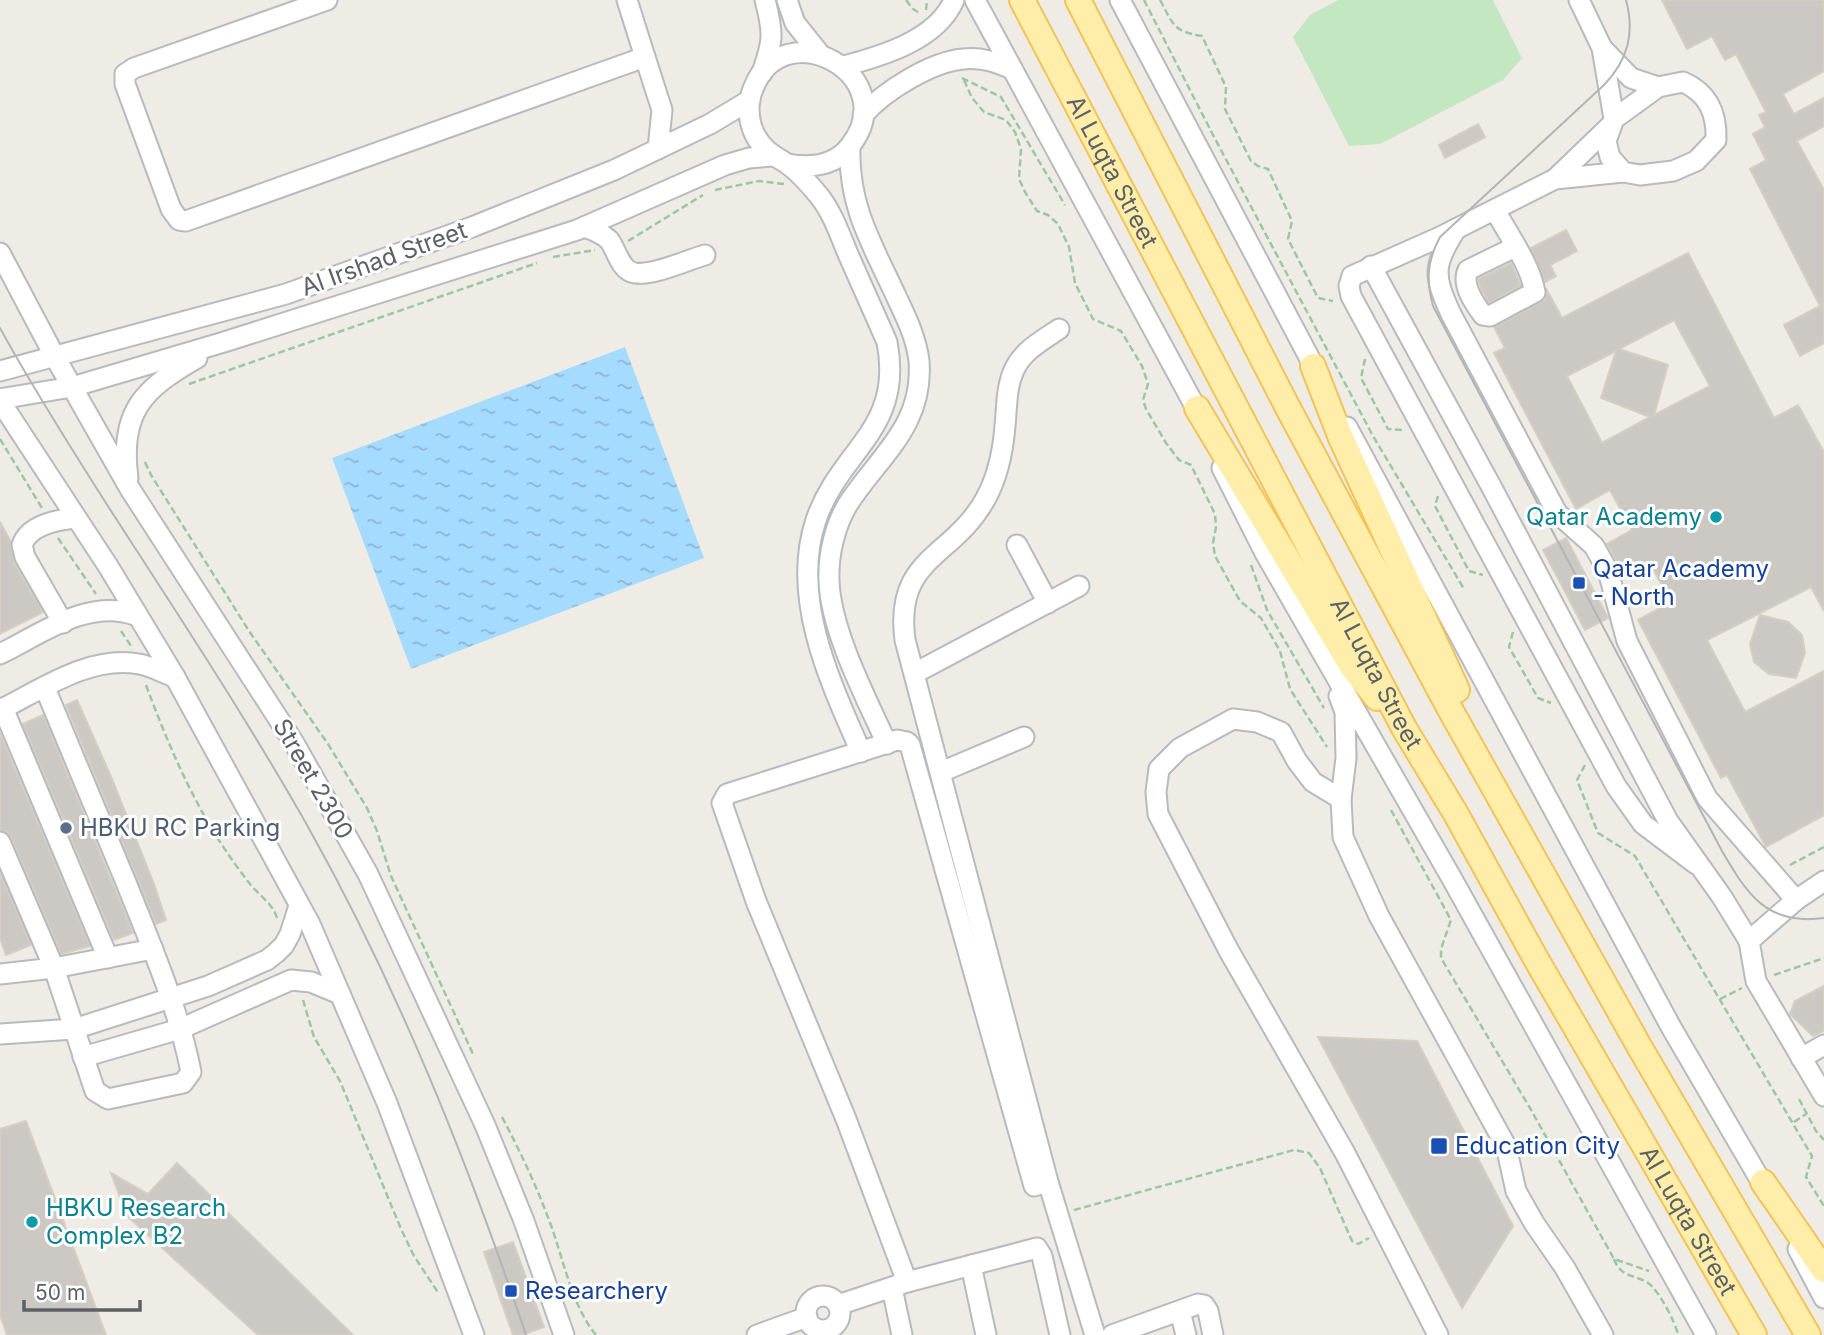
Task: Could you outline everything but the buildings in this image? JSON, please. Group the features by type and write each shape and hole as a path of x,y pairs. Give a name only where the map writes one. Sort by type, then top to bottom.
{"main road":[{"name":"Al Luqta Street","path":"1022,0 1405,728 1457,814 1536,959 1754,1335"},
{"name":"Al Luqta Street","path":"1079,0 1295,420 1451,710 1719,1184 1808,1335"},
{"path":"1313,366 1340,438 1424,616 1519,832"},
{"path":"1197,408 1353,668 1405,728"},
{"path":"1762,1182 1824,1270"},
{"path":"1719,1184 1754,1225 1821,1335"},
{"path":"1681,1209 1699,1260 1739,1335"}],"street":[{"path":"327,0 134,68 125,74 125,84 134,109 171,209 179,220 186,221 645,57"},
{"path":"627,0 662,110 658,149"},
{"path":"765,0 773,34 771,47 750,100 749,116 753,131 761,145 811,187 829,210 887,342 891,361 887,399 881,417 828,495 817,519 809,550 811,611 816,633 831,679 861,752"},
{"path":"787,0 795,23 819,54"},
{"path":"844,66 889,51 932,29 947,13 954,0"},
{"name":"Al Luqta Street","path":"975,0 1197,408 1229,484 1265,553 1451,877 1706,1335"},
{"path":"1120,0 1313,366 1671,1027 1762,1182 1824,1298"},
{"path":"1579,0 1602,48 1612,122 1606,141 1610,157 1623,172"},
{"path":"1555,179 1623,172 1640,175 1673,171 1696,161 1716,140 1717,124 1713,110 1695,87 1683,82 1658,86 1631,78 1602,48"},
{"path":"761,73 773,62 788,55 803,52 819,54 844,66 859,88 863,115 859,132 850,147 837,158 821,165 804,167 780,160"},
{"path":"863,115 875,101 894,87 949,61 981,59 1012,69"},
{"path":"1658,86 1612,122 1555,179 1456,229 1371,266 1352,276 1349,286 1351,296 1616,786 1643,824 1696,864"},
{"name":"Al Irshad Street","path":"0,371 286,294 472,227 658,149 750,100"},
{"path":"662,110 688,135"},
{"path":"850,147 849,172 858,214 909,322 919,360 919,384 914,406 891,450 848,504 836,529 830,558 829,582 838,627 855,674 887,744"},
{"name":"Al Irshad Street","path":"0,400 72,387 225,342 584,227 725,165 749,158 780,160"},
{"path":"613,247 616,228 624,209"},
{"path":"1495,210 1515,247"},
{"path":"584,227 602,234 623,266 636,274 705,255"},
{"path":"1456,229 1440,260 1437,285 1451,314 1557,513 1594,546 1608,571 1627,641 1707,797 1796,900"},
{"name":"Street 2300","path":"0,253 130,489 294,743 368,874 485,1125 550,1290 564,1335"},
{"path":"1371,266 1668,821 1722,897 1750,948 1756,981 1824,1096"},
{"path":"1059,329 1024,355 1015,367 1007,396 1002,454 986,498 975,515 920,569 910,583 903,604 902,621 1048,1182 1095,1335"},
{"name":"Al Irshad Street","path":"130,489 125,446 135,411 146,394 160,380 225,342"},
{"path":"0,400 108,566 135,615 175,677 310,924 387,1103 474,1335"},
{"path":"1463,501 1491,486"},
{"path":"64,622 23,552 24,539 49,523 75,518"},
{"path":"1017,544 1048,603"},
{"path":"1265,553 1301,634 1345,712 1346,758 1341,799 1343,837 1379,916 1506,1146 1516,1191 1534,1223 1566,1268 1603,1335"},
{"path":"100,607 108,578 108,566"},
{"path":"915,673 1079,586"},
{"path":"0,654 100,607 135,615"},
{"path":"1533,634 1561,618"},
{"path":"108,958 1,709 86,668 106,664 139,664 175,677"},
{"path":"0,842 54,968 95,1091 108,1099 183,1083 191,1072 180,1029 153,949 45,688"},
{"path":"1341,799 1312,782 1281,732 1257,722 1233,719 1180,748 1159,769 1156,792 1158,814 1223,940 1345,1153 1438,1335"},
{"path":"941,772 1024,737"},
{"path":"902,1335 900,1285 846,1119 756,901 722,803 724,798 733,792 887,744 902,740 907,742 912,750 1034,1186 1048,1182"},
{"path":"1616,786 1642,772"},
{"path":"1750,948 1796,900 1824,881"},
{"path":"0,1034 74,1029 208,986 267,960 284,945 299,906"},
{"path":"1,972 54,968 153,949"},
{"path":"83,1057 180,1029 279,985 300,980 340,994"},
{"path":"1801,1058 1824,1045"},
{"path":"838,1305 1031,1248 1040,1250 1060,1335"},
{"path":"971,1265 986,1335"},
{"path":"550,1290 578,1335"},
{"path":"757,1335 812,1327 830,1328 836,1324 840,1312 838,1305 830,1297 817,1297 808,1305 812,1327"},
{"path":"1112,1335 1198,1304 1204,1305 1208,1311 1213,1335"},
{"path":"1180,1311 1185,1335"}],"path":[{"path":"906,0 925,17"},
{"path":"1144,0 1373,436 1464,589"},
{"path":"964,80 972,98 984,112 1006,120 1015,132 1021,149 1019,179 1025,192 1037,211 1048,215 1058,224 1069,247 1075,284 1093,319 1121,331 1142,366 1149,384 1143,400 1146,409 1179,460 1191,465 1215,514 1215,556 1240,601 1261,618 1280,650 1290,689 1317,734 1333,753"},
{"path":"548,259 613,247 638,236 703,195 716,190 759,181 811,187"},
{"path":"182,387 537,262"},
{"path":"0,439 100,607 131,646 171,750 198,807 228,855 251,886 275,911 284,945"},
{"path":"143,454 151,475 249,631 328,744 367,808 391,876 476,1063"},
{"path":"1773,873 1824,847"},
{"path":"300,980 305,1011 314,1037 340,1081 414,1256 443,1301"},
{"path":"1799,1099 1824,1140"},
{"path":"499,1112 522,1155 549,1220 581,1310 596,1335"},
{"path":"1793,1123 1806,1114"},
{"path":"1058,1215 1294,1150 1309,1153 1320,1168 1352,1241 1359,1244 1383,1229"},
{"path":"1614,1259 1617,1268 1625,1275 1647,1282 1654,1288 1678,1335"}],"green space":[{"path":"1338,0 1493,0 1522,58 1503,80 1380,144 1349,146 1293,37 1310,15"}],"water":[{"path":"625,347 704,558 411,669 332,458"}],"tram line":[{"path":"1626,0 1629,35 1619,66 1604,85 1440,237 1430,263 1431,297 1433,306 1731,867 1750,893 1773,912 1804,919 1824,918"},
{"path":"0,328 64,436 258,742 340,886 401,1011 455,1139 526,1335"}],"place":[{"name":"Qatar Academy","path":"1716,517"},
{"name":"Qatar Academy - North","path":"1579,583"},
{"name":"HBKU RC Parking","path":"66,828"},
{"name":"Education City","path":"1439,1146"},
{"name":"HBKU Research Complex B2","path":"32,1222"},
{"name":"Researchery","path":"511,1291"}]}
